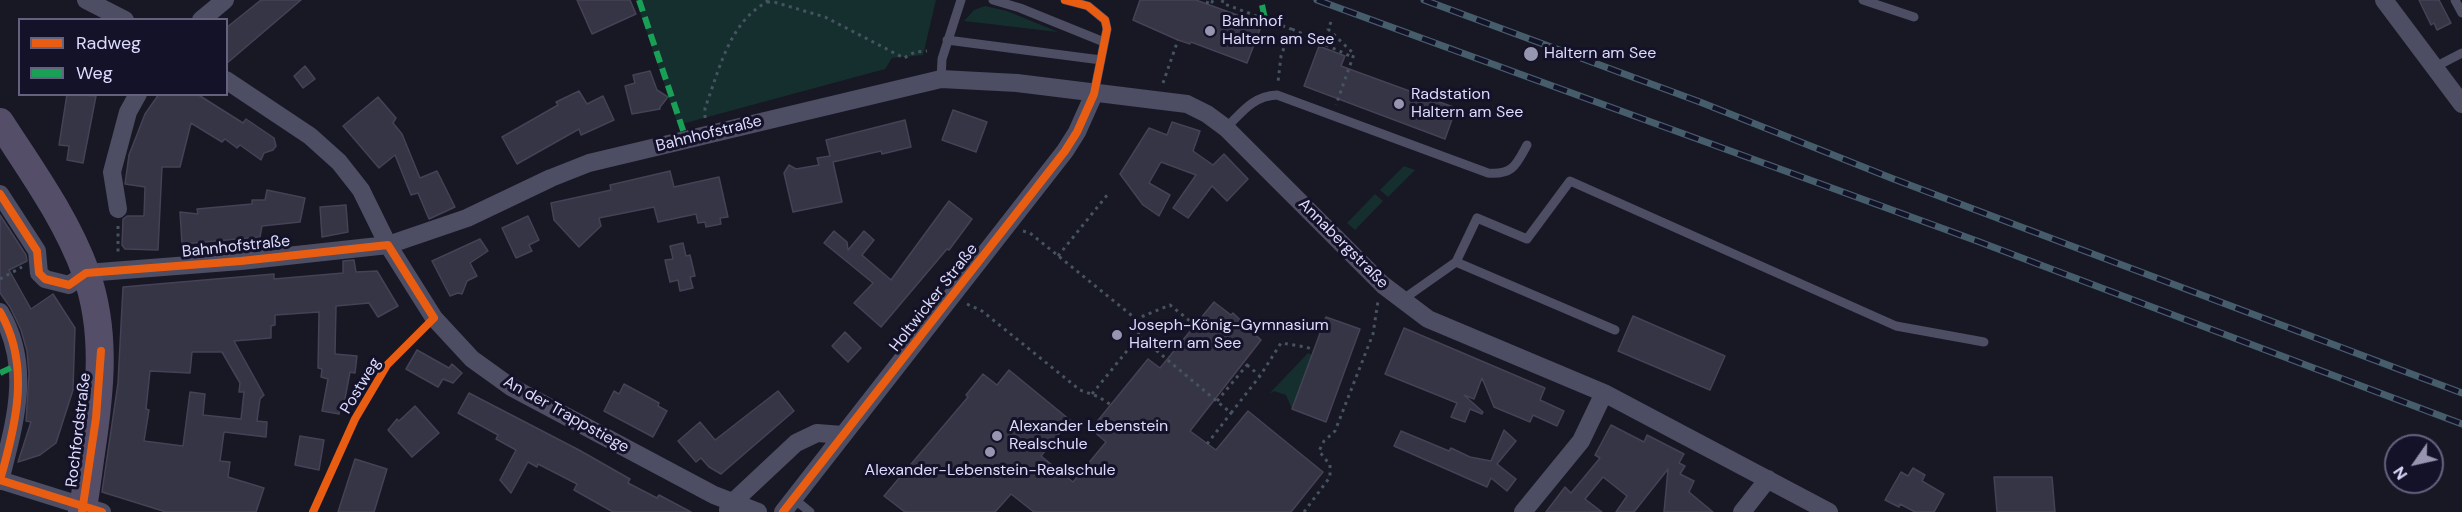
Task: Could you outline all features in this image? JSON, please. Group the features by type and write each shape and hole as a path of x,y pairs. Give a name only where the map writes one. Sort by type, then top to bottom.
{"main road":[{"name":"Rochfordstraße","path":"0,122 66,228 86,273 96,308 101,372 89,510"}],"street":[{"path":"203,18 225,0"},
{"path":"2384,0 2462,104"},
{"path":"95,2 122,18"},
{"name":"Bahnhofstraße","path":"0,194 37,251 39,273 45,279 69,285 86,273 119,272 388,245 467,218 551,178 589,163 940,79 1017,83 1094,94"},
{"name":"An der Trappstiege","path":"228,81 310,136 339,162 361,190 388,245 434,318 472,359 512,387 714,495 729,507 758,512"},
{"name":"Annabergstraße","path":"1094,94 1160,99 1187,104 1208,114 1226,128 1383,285 1428,319 1604,393 1829,512"},
{"name":"Holtwicker Straße","path":"788,505 1065,151 1077,132 1094,94"},
{"path":"117,209 112,172 128,112 137,96"},
{"path":"0,312 11,331 17,365 19,397 14,431 0,481 89,510"},
{"path":"0,373 17,365"},
{"path":"1523,512 1581,441 1604,393"},
{"path":"729,507 796,443 817,433 843,435"},
{"path":"1742,512 1768,479"}],"lane":[{"path":"940,79 948,40 961,0"},
{"path":"993,0 1020,8 1104,42"},
{"path":"1065,0 1088,6 1105,20 1107,29 1094,94"},
{"path":"1863,0 1914,17"},
{"path":"2455,0 2462,13"},
{"path":"948,40 1101,60"},
{"path":"2436,67 2462,53"},
{"path":"1226,128 1254,100 1277,95 1488,173 1501,174 1511,170 1527,145"},
{"path":"1402,300 1456,262 1477,218 1527,239 1570,181 1896,326 1984,342"},
{"path":"1456,262 1615,330"},
{"path":"788,505 810,512"}],"path":[{"path":"1207,4 1208,0 1212,2 1213,0"},
{"path":"1223,0 1222,3 1291,29 1353,57"},
{"path":"1229,5 1231,0"},
{"path":"704,135 705,108 729,46 740,24 753,10 767,1 825,17 904,58 915,52 927,51"},
{"path":"1277,24 1282,12"},
{"path":"1331,22 1328,29 1354,54 1332,115"},
{"path":"1277,95 1281,56 1291,29"},
{"path":"1160,99 1178,40"},
{"path":"1059,256 1108,194"},
{"path":"117,209 119,272"},
{"path":"1007,225 1030,233 1136,319 1139,336 1231,413"},
{"path":"0,279 5,276"},
{"path":"1304,512 1330,477 1330,465 1319,451 1324,441 1335,431 1373,334 1383,285"},
{"path":"952,297 982,311 1077,388 1111,405"},
{"path":"1136,319 1170,305 1195,325"},
{"path":"1092,394 1139,336"},
{"path":"1207,444 1260,376 1281,343 1306,346 1314,350"},
{"path":"1242,362 1260,376"},
{"path":"1217,401 1247,365"}],"green space":[{"path":"636,0 936,0 923,55 892,58 885,69 678,125"},
{"path":"985,6 1007,11 1058,32 964,21 974,10"},
{"path":"1404,166 1415,170 1388,197 1380,190"},
{"path":"1375,194 1383,201 1355,230 1347,223"},
{"path":"1308,353 1312,355 1292,409 1286,395 1274,391 1269,394"}],"building":[{"path":"261,0 301,0 228,62 228,26"},
{"path":"577,0 630,0 636,14 592,34"},
{"name":"Bahnhof Haltern am See","path":"1140,0 1196,0 1262,24 1247,63 1191,42 1190,44 1178,40 1133,20"},
{"path":"2419,0 2439,0 2451,23 2437,30 2434,23 2431,25"},
{"name":"Radstation Haltern am See","path":"1319,46 1345,56 1341,66 1456,108 1445,139 1304,86"},
{"path":"305,66 315,79 303,88 294,76"},
{"path":"650,71 657,90 668,97 660,109 632,114 625,86 635,83 633,75"},
{"path":"579,91 587,104 603,96 614,120 581,135 579,129 517,164 502,137 558,105 556,102"},
{"path":"67,96 96,96 83,163 67,160 69,146 59,145"},
{"path":"158,96 200,96 243,123 246,119 274,138 276,146 273,150 264,153 261,160 240,145 237,148 225,139 222,142 191,123 180,167 162,167 158,250 125,249 122,245 123,219 127,216 144,216 145,187 125,184 129,155 145,114"},
{"path":"378,97 396,118 393,123 402,134 420,178 437,171 455,207 429,219 418,193 411,195 395,155 379,168 343,126"},
{"path":"953,110 987,122 976,152 942,140"},
{"path":"905,120 911,147 833,162 842,202 793,212 784,173 789,165 796,169 819,165 817,158 830,156 826,140"},
{"path":"1172,122 1200,131 1193,151 1213,165 1224,154 1248,179 1227,201 1212,186 1188,218 1173,208 1196,175 1161,162 1149,183 1170,195 1159,216 1143,205 1120,174 1149,128 1167,135"},
{"path":"670,171 674,187 719,177 728,217 720,218 721,224 706,227 705,222 698,223 696,214 658,222 654,207 599,218 601,226 579,247 554,220 551,203 611,190 610,185"},
{"path":"267,190 305,198 300,222 262,226 260,237 182,244 180,212 198,214 197,209 252,204 252,200 265,200"},
{"path":"949,201 972,219 949,250 947,249 881,327 854,303 873,283 824,243 834,231 847,242 848,250 864,231 874,240 862,255 891,280"},
{"path":"346,205 348,232 322,237 320,207"},
{"path":"0,215 26,255 27,261 9,270 31,309 53,294 75,328 73,390 56,443 40,455 18,462 31,422 26,421 29,374 27,351 21,330 0,293"},
{"path":"528,216 539,240 529,245 532,251 516,258 502,228"},
{"path":"480,239 488,251 470,263 477,276 467,281 462,294 450,296 432,261"},
{"path":"683,243 686,256 690,255 695,276 690,277 693,288 680,291 678,280 670,282 665,260 673,259 670,246"},
{"path":"354,260 356,272 377,271 398,306 378,317 369,303 336,306 335,354 357,356 355,373 350,372 344,404 341,404 339,414 322,411 328,379 321,377 322,369 318,368 319,312 275,315 275,325 271,326 271,338 234,341 264,395 260,399 257,421 267,422 266,437 224,432 220,461 230,462 228,477 264,488 256,512 166,512 102,492 118,383 123,287 274,274 274,279 343,273 343,261","holes":["192,352 222,352 240,383 239,392 244,392 241,419 203,415 205,394 190,392 183,446 144,441 149,410 146,409 150,371 190,373"]},
{"name":"Alexander Lebenstein Realschule","path":"1214,302 1231,315 1233,313 1261,340 1190,431 1216,450 1248,411 1323,472 1291,512 1034,512 1011,494 995,512 905,512 884,496 968,397 966,395 983,374 997,385 1009,370 1070,420 1041,456 1073,482 1106,442 1091,429 1148,359 1160,368"},
{"path":"1633,316 1725,356 1710,390 1618,351"},
{"path":"1326,317 1360,329 1326,422 1292,409"},
{"path":"1404,328 1545,388 1540,400 1564,411 1557,426 1533,415 1530,422 1494,407 1482,378 1474,399 1464,395 1483,412 1482,414 1470,409 1465,422 1451,417 1457,403 1385,374"},
{"path":"845,332 861,348 848,362 832,346"},
{"path":"417,350 449,368 452,364 462,373 453,383 443,379 438,387 406,369"},
{"path":"624,384 659,403 658,406 667,411 653,437 604,411 614,391 619,394"},
{"path":"778,391 794,411 721,474 709,467 701,458 696,462 678,441 700,422 715,440"},
{"path":"469,393 579,450 630,479 628,483 657,498 659,495 691,512 613,512 574,490 577,484 538,464 537,467 528,462 511,493 500,480 516,450 496,439 498,435 458,413"},
{"path":"415,406 439,433 412,457 388,430 397,419 399,421"},
{"path":"1611,425 1644,442 1647,435 1684,454 1679,463 1685,466 1680,474 1694,481 1689,492 1713,512 1664,512 1668,469 1634,512 1616,512 1627,496 1603,477 1585,499 1602,512 1546,512 1565,487 1571,493 1600,458 1595,455"},
{"path":"1504,430 1516,441 1497,464 1516,479 1507,491 1491,478 1487,487 1394,446 1401,431 1449,451 1451,448 1470,457 1491,461"},
{"path":"300,436 324,440 319,470 295,465"},
{"path":"355,459 387,469 374,512 338,512"},
{"path":"1913,468 1925,475 1922,481 1944,494 1934,512 1915,512 1900,504 1899,507 1885,500 1901,472 1908,476"},
{"path":"1994,477 2052,477 2055,512 1997,512"}],"railway":[{"path":"1317,0 1977,241 2462,424"},
{"path":"1424,0 1700,102 1891,178 2462,393"}],"marked path":[{"path":"639,0 686,139"},
{"path":"1262,5 1265,19"},
{"path":"0,373 17,365"}],"cycle path":[{"path":"783,512 1065,151 1077,132 1094,94 1107,29 1105,20 1088,6 1065,0"},
{"name":"Postweg","path":"0,194 37,251 39,273 45,279 69,285 86,273 241,261 388,245 434,318 387,365 355,419 313,512"},
{"path":"0,312 10,332 18,374 15,417 0,480 102,512"},
{"path":"82,512 96,418 101,351"}],"place":[{"name":"Bahnhof Haltern am See","path":"1210,31"},
{"name":"Haltern am See","path":"1531,54"},
{"name":"Radstation Haltern am See","path":"1399,104"},
{"name":"Joseph-König-Gymnasium Haltern am See","path":"1117,335"},
{"name":"Alexander Lebenstein Realschule","path":"997,436"},
{"name":"Alexander-Lebenstein-Realschule","path":"990,452"}]}
